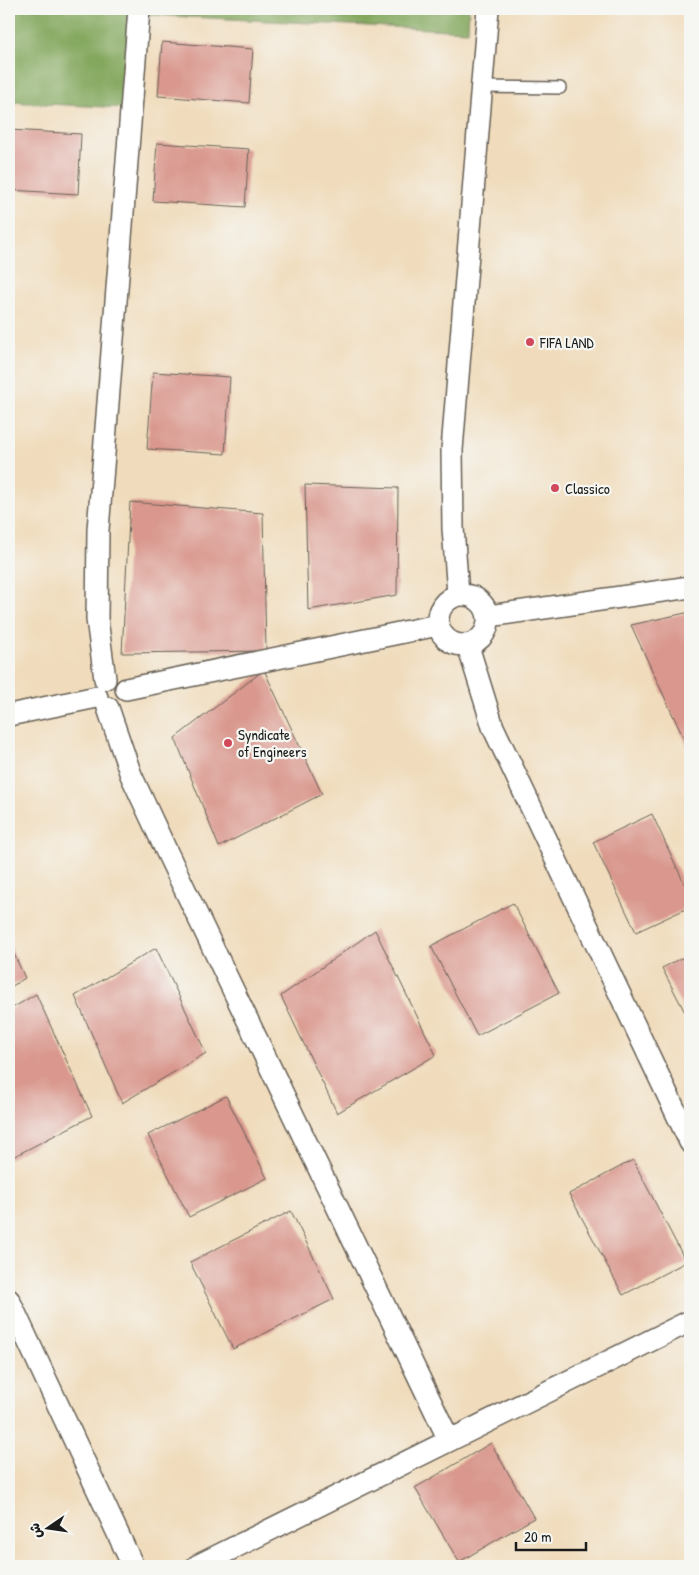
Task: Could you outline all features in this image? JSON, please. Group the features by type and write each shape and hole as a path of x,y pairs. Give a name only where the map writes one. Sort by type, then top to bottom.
{"street":[{"path":"139,9 98,530 96,619 103,695 131,775 449,1440"},
{"path":"458,594 453,528 452,450 488,9"},
{"path":"489,616 690,587"},
{"path":"458,594 472,596 483,603 489,616 488,629 480,640 468,646 454,645 444,637 438,625 439,611 447,600 458,594"},
{"path":"103,695 116,708 122,704 126,690 438,625"},
{"path":"468,646 493,727 690,1142"},
{"path":"9,715 103,695"},
{"path":"9,1300 134,1566"},
{"path":"197,1566 690,1321"}],"lane":[{"path":"483,87 560,88"}],"green space":[{"path":"9,9 469,9 468,31 129,14 125,108 9,102"}],"building":[{"path":"162,42 253,49 249,103 158,96"},
{"path":"9,130 81,134 78,194 9,190"},
{"path":"157,143 249,149 245,207 153,201"},
{"path":"153,372 230,377 225,454 147,449"},
{"path":"305,485 398,488 397,595 308,610"},
{"path":"130,502 263,513 266,651 122,653"},
{"path":"690,612 690,752 631,625"},
{"path":"264,670 322,794 219,847 175,738"},
{"path":"652,814 690,896 690,907 636,932 593,842"},
{"path":"513,903 559,993 477,1036 431,946"},
{"path":"375,930 436,1055 337,1113 281,996"},
{"path":"9,943 25,978 9,988"},
{"path":"156,948 206,1053 122,1103 75,996"},
{"path":"690,954 690,1022 662,968"},
{"path":"36,994 92,1116 9,1159 9,1010"},
{"path":"226,1096 267,1178 189,1217 148,1135"},
{"path":"633,1160 686,1262 623,1295 569,1194"},
{"path":"291,1211 334,1299 233,1349 190,1262"},
{"path":"491,1443 534,1518 459,1562 415,1488"}],"place":[{"name":"FIFA LAND","path":"530,342"},
{"name":"Classico","path":"555,488"},
{"name":"Syndicate of Engineers","path":"228,743"}]}
